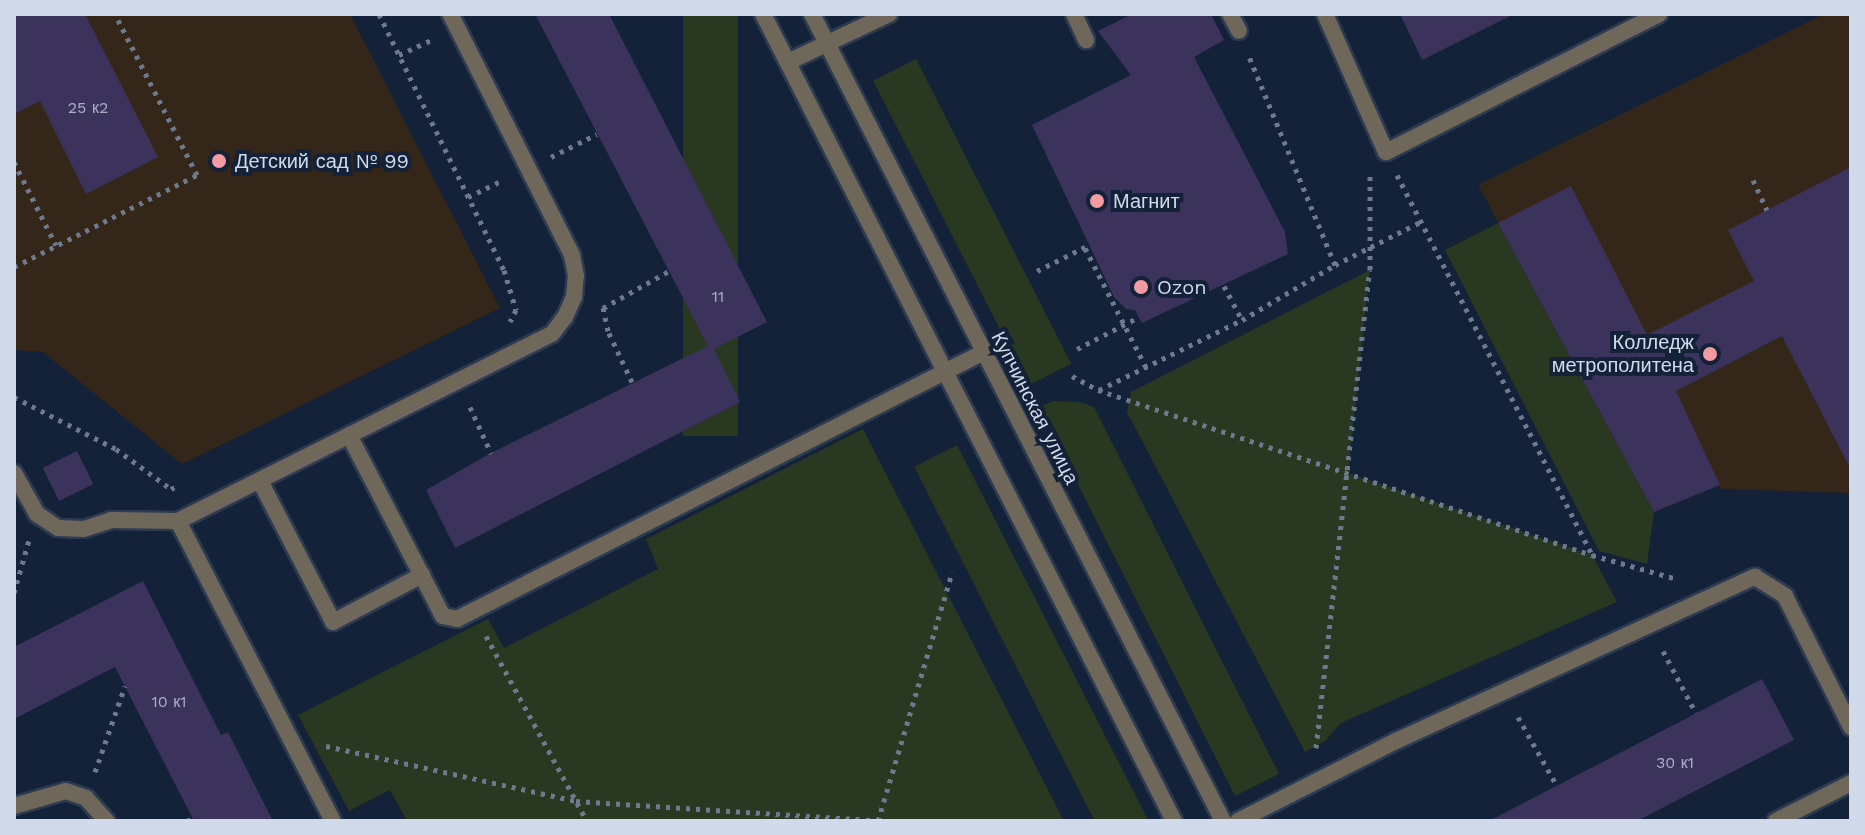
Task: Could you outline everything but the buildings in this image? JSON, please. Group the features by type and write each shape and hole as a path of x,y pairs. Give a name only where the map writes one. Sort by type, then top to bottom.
{"street":[{"path":"14,473 37,514 58,528 84,529 111,520 178,521 552,334 565,317 574,297 576,276 572,255 450,14"},
{"path":"763,14 1174,821"},
{"name":"Купчинская улица","path":"812,14 1223,821"},
{"path":"788,62 889,14"},
{"path":"1074,14 1086,40"},
{"path":"1230,14 1239,31"},
{"path":"1325,14 1386,152 1659,14"},
{"path":"349,435 443,616 457,619 473,614 984,352"},
{"path":"260,481 333,622 422,575"},
{"path":"178,521 333,821"},
{"path":"1238,821 1505,692 1755,577 1785,596 1851,727"},
{"path":"1776,821 1851,783"},
{"path":"14,806 66,791 86,798 107,821"}],"path":[{"path":"14,267 197,175 115,14"},
{"path":"379,14 514,296 516,310 508,326"},
{"path":"1239,31 1335,265"},
{"path":"468,197 597,134"},
{"path":"1300,790 1317,746 1348,473 1370,246 1370,165 1386,152 1592,555"},
{"path":"14,162 56,245"},
{"path":"1753,180 1767,210"},
{"path":"1098,390 1242,320 1335,265 1420,222"},
{"path":"1037,271 1087,246 1146,367"},
{"path":"632,382 608,331 603,308 669,271"},
{"path":"1224,286 1242,320"},
{"path":"1077,349 1139,317"},
{"path":"1072,376 1098,390 1592,555 1721,592"},
{"path":"458,380 491,453"},
{"path":"14,397 116,449 171,489 184,483"},
{"path":"14,593 37,514"},
{"path":"290,738 576,801 879,820 952,572"},
{"path":"473,614 587,821"},
{"path":"1649,627 1696,713"},
{"path":"86,798 125,686"},
{"path":"1505,692 1557,786"}],"shaded area":[{"name":"Детский сад № 99","path":"14,14 350,14 500,308 182,464 43,352 14,350"},
{"name":"Колледж метрополитена","path":"1824,14 1851,14 1851,493 1721,489 1719,485 1654,512 1478,185"}],"green space":[{"path":"683,14 738,14 738,436 683,436"},
{"path":"916,59 1071,364 1028,386 873,81"},
{"path":"1498,223 1654,512 1647,564 1599,551 1445,250"},
{"path":"1370,270 1348,473 1592,555 1617,602 1341,723 1325,741 1305,752 1127,412 1131,392"},
{"path":"1053,401 1080,402 1094,407 1279,774 1235,796 1039,407"},
{"path":"863,429 1064,821 407,821 390,790 349,811 298,715 488,619 504,648 658,569 646,539"},
{"path":"957,445 1148,820 1095,821 914,467"}],"place":[{"name":"Детский сад № 99","path":"219,161"},
{"name":"Магнит","path":"1097,201"},
{"name":"Ozon","path":"1141,287"},
{"name":"Колледж метрополитена","path":"1710,354"}]}
